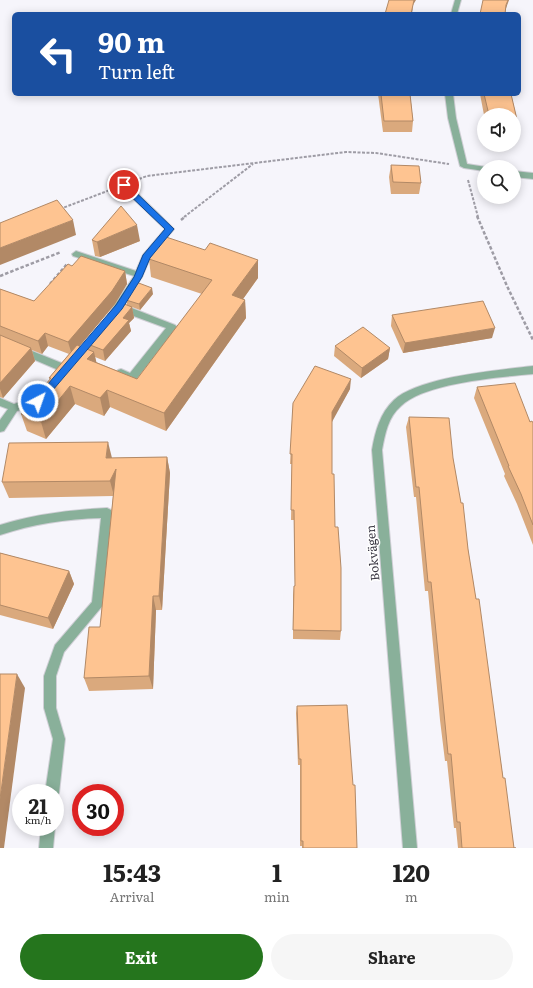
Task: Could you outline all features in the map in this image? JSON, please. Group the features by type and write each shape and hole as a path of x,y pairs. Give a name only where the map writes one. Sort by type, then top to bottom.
{"street":[{"path":"455,12 458,0"},
{"path":"449,96 452,118 464,166 477,168"},
{"path":"521,175 533,176"},
{"path":"108,319 119,307 139,275 146,257 170,229 124,185"},
{"path":"76,254 139,275"},
{"path":"112,370 132,378 172,327 119,307"},
{"path":"0,341 66,369"},
{"name":"Bokvägen","path":"410,848 377,450 380,434 387,415 397,402 409,394 481,375 533,370"},
{"path":"0,428 14,408 38,401 48,391"},
{"path":"0,402 14,408"},
{"path":"0,530 21,523 66,515 107,513 98,604 59,649 50,676 50,708 59,739 53,784"},
{"path":"46,848 47,836"}],"path":[{"path":"58,209 147,176 346,152 368,152 464,166 477,216 507,286 533,340"},
{"path":"170,229 253,163"},
{"path":"0,276 66,250"},
{"path":"46,289 76,254"}],"building":[{"path":"389,0 414,0 411,12 386,12"},
{"path":"483,0 508,0 505,12 480,12"},
{"path":"381,96 410,96 413,121 384,121"},
{"path":"484,96 511,96 514,108 487,108"},
{"path":"391,165 419,166 421,183 393,182"},
{"path":"57,200 73,220 0,248 0,223"},
{"path":"121,206 137,225 97,242 92,240"},
{"path":"166,237 205,250 210,243 258,260 232,295 245,300 164,413 107,390 100,398 70,386 41,422 21,414 77,345 94,352 87,359 137,379 212,280 149,259"},
{"path":"81,256 125,271 112,291 68,342 45,333 38,341 0,326 0,289 34,301 68,264 72,266"},
{"path":"136,282 152,288 139,304 126,300"},
{"path":"483,301 495,328 405,343 392,315"},
{"path":"119,302 132,307 123,318 129,320 103,350 85,343"},
{"path":"363,327 390,348 362,368 335,346"},
{"path":"0,335 31,348 0,383"},
{"path":"315,366 351,379 332,412 332,474 334,474 335,527 338,527 341,568 341,631 293,630 295,586 294,510 291,510 292,454 290,454 293,403"},
{"path":"515,383 530,422 532,421 533,423 533,525 477,387"},
{"path":"409,417 449,418 453,458 461,503 463,503 468,549 476,599 479,599 514,848 462,848 460,822 457,822 451,754 448,754 431,582 428,582 419,487 416,487"},
{"path":"108,442 106,458 167,457 159,596 153,596 149,676 84,678 89,627 100,627 116,469 110,481 2,482 9,443"},
{"path":"0,553 69,571 48,618 0,605"},
{"path":"0,674 17,674 0,799"},
{"path":"347,705 353,785 355,785 357,848 303,848 303,841 301,841 301,759 299,759 297,706"}],"route":[{"path":"38,401 119,307 138,277 146,257 170,229 124,185"}]}
